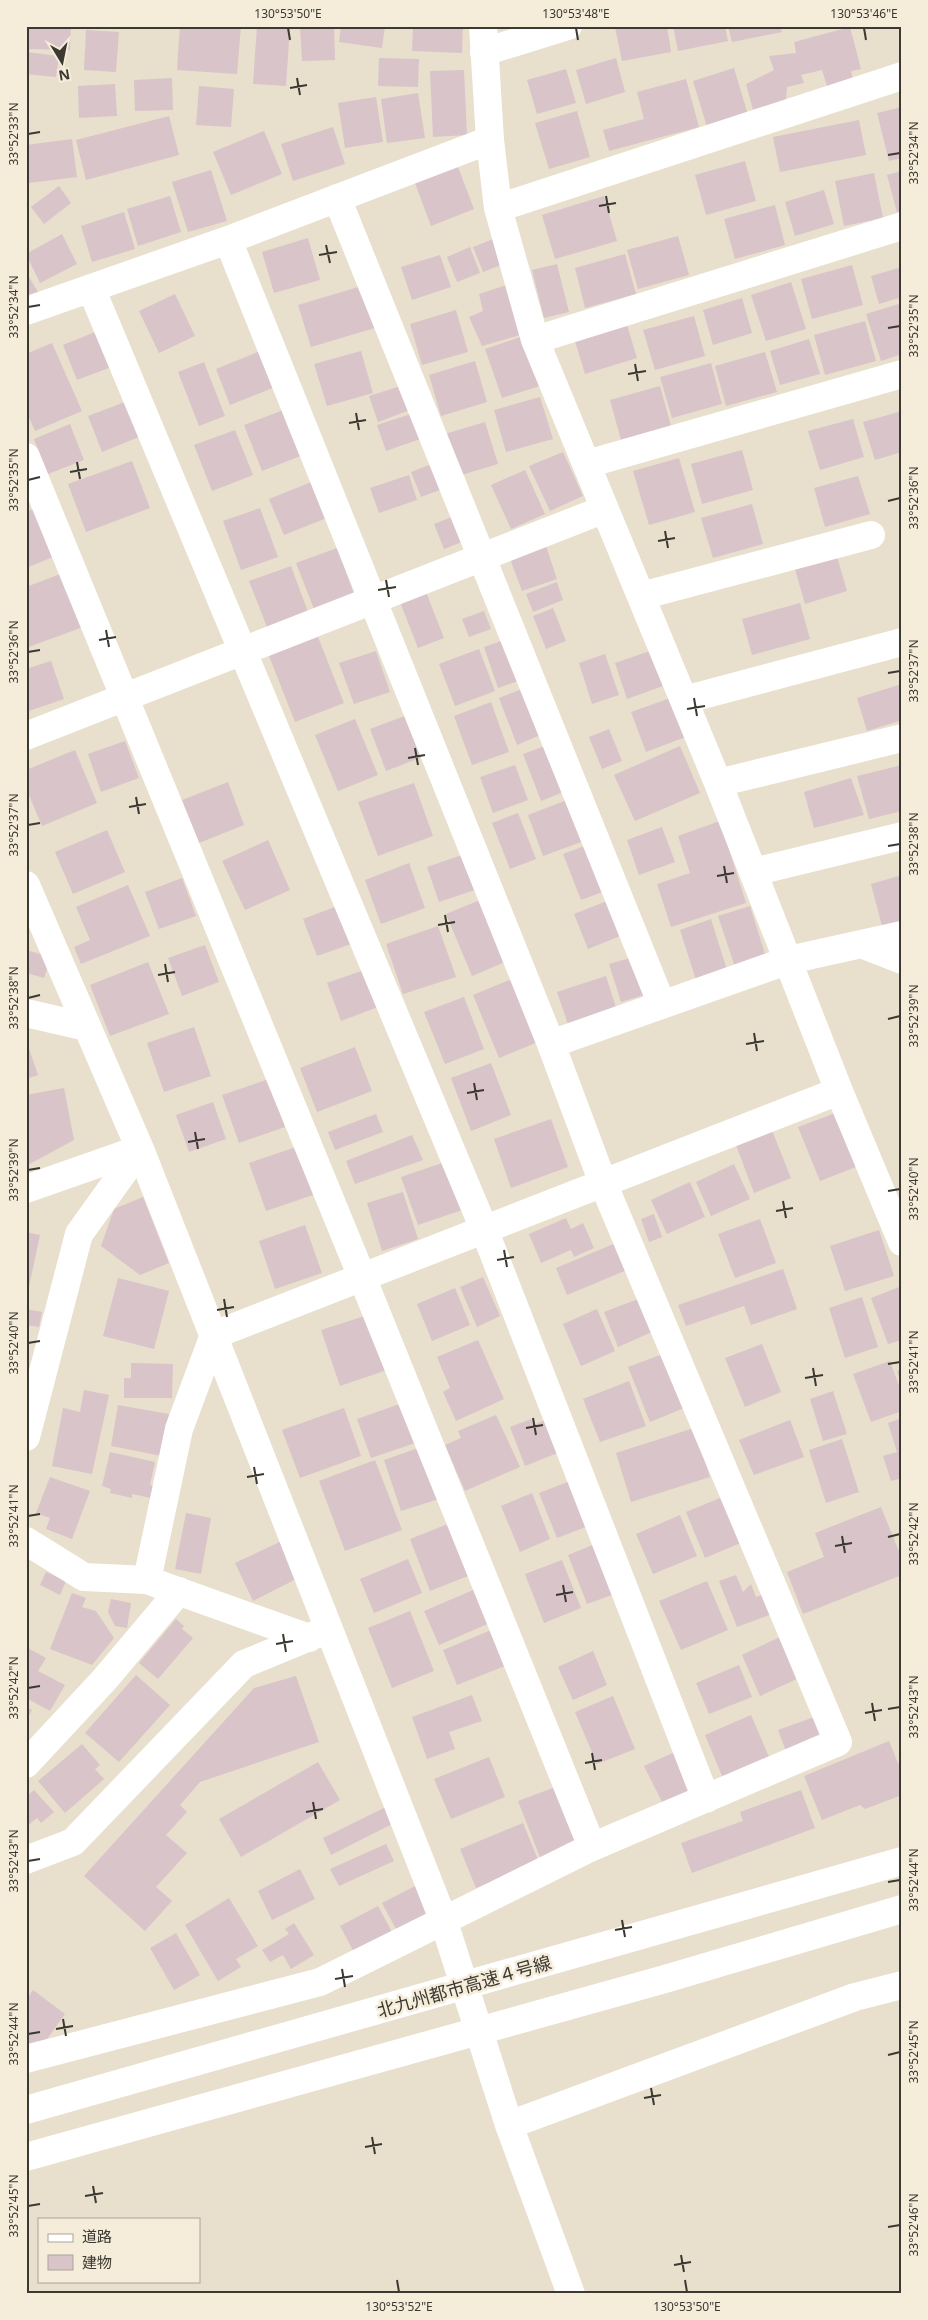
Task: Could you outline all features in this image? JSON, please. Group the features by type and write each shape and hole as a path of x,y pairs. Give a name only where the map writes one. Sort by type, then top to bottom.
{"main road":[{"path":"568,26 483,39 490,140 498,208 535,340 718,782 839,1091 902,1242"},
{"path":"498,208 902,76"},
{"path":"26,311 228,240 490,140"},
{"path":"337,198 662,1005"},
{"path":"535,340 902,226"},
{"path":"26,2059 320,1982 443,1919 592,1847 838,1742 603,1182 551,1044 228,240"},
{"path":"92,288 484,1229 706,1799"},
{"path":"586,464 902,374"},
{"path":"26,457 362,1277 592,1847"},
{"path":"26,736 605,509"},
{"path":"641,596 871,535"},
{"path":"684,700 902,642"},
{"path":"718,782 902,738"},
{"path":"753,872 902,836"},
{"path":"26,885 140,1149 214,1334 319,1633 443,1919 509,2125 571,2294"},
{"path":"551,1044 788,960 902,935"},
{"path":"861,944 902,960"},
{"path":"26,1013 87,1027"},
{"path":"147,1580 179,1429 214,1334 839,1091"},
{"path":"26,1189 140,1149"},
{"path":"26,1437 79,1234 140,1149"},
{"path":"26,1541 84,1577 147,1580 319,1633"},
{"path":"26,1764 105,1679 179,1591"},
{"path":"26,1860 73,1842 244,1664 319,1633"},
{"name":"北九州都市高速４号線","path":"26,2110 902,1861"},
{"path":"26,2157 665,1978 902,1909"},
{"path":"509,2125 855,1997 902,1985"}],"building":[{"path":"29,26 71,26 70,50 28,49"},
{"path":"180,26 241,26 237,74 177,70"},
{"path":"257,26 290,26 286,86 253,84"},
{"path":"300,26 334,26 335,60 302,61"},
{"path":"341,26 385,26 382,48 339,42"},
{"path":"413,26 463,26 462,53 412,51"},
{"path":"667,26 671,52 622,61 615,27"},
{"path":"673,26 725,26 728,41 678,51"},
{"path":"728,26 780,26 782,32 732,42"},
{"path":"850,27 861,69 851,71 854,85 828,89 822,70 801,75 804,83 787,87 786,100 753,110 746,84 774,70 769,56 796,53 794,42"},
{"path":"86,30 119,32 116,72 84,70"},
{"path":"26,52 59,56 56,77 26,74"},
{"path":"379,58 419,59 418,87 378,86"},
{"path":"616,58 625,92 586,104 576,70"},
{"path":"734,68 748,115 707,127 693,81"},
{"path":"566,69 576,103 537,114 527,80"},
{"path":"464,70 467,135 433,137 430,71"},
{"path":"172,78 173,110 135,111 134,80"},
{"path":"686,79 699,127 609,151 603,130 644,119 637,92"},
{"path":"115,84 117,116 79,118 78,86"},
{"path":"199,86 234,89 231,127 196,125"},
{"path":"418,93 425,138 387,143 381,99"},
{"path":"376,97 383,142 345,148 338,103"},
{"path":"902,107 902,158 889,161 877,113"},
{"path":"577,111 590,157 549,169 535,123"},
{"path":"169,116 179,155 86,180 76,140"},
{"path":"859,120 866,155 780,172 773,137"},
{"path":"333,127 345,164 293,181 281,144"},
{"path":"264,131 282,174 231,195 213,152"},
{"path":"72,139 77,177 29,183 26,145"},
{"path":"745,161 756,201 706,215 695,175"},
{"path":"458,167 474,209 431,226 415,183"},
{"path":"211,170 227,221 188,232 172,182"},
{"path":"902,171 902,211 897,212 887,175"},
{"path":"874,173 883,218 844,226 835,181"},
{"path":"59,186 71,203 44,224 31,207"},
{"path":"824,190 834,224 795,236 785,202"},
{"path":"170,196 181,232 138,246 127,209"},
{"path":"604,196 617,241 555,259 542,215"},
{"path":"775,205 785,245 735,259 724,219"},
{"path":"124,212 135,249 92,262 81,226"},
{"path":"62,234 77,264 40,283 26,254"},
{"path":"678,236 689,275 638,289 627,250"},
{"path":"308,238 320,280 274,293 262,252"},
{"path":"496,238 506,263 483,272 473,247"},
{"path":"470,247 480,273 457,282 447,257"},
{"path":"625,254 636,294 585,308 575,268"},
{"path":"440,255 451,287 412,300 401,267"},
{"path":"557,264 569,312 544,318 532,270"},
{"path":"852,265 863,305 812,319 801,279"},
{"path":"902,267 902,297 879,304 871,276"},
{"path":"26,272 38,292 26,300"},
{"path":"791,282 806,329 766,341 751,295"},
{"path":"513,283 527,333 482,346 469,317 483,311 479,294"},
{"path":"365,285 378,327 311,347 298,305"},
{"path":"175,294 195,336 159,353 139,311"},
{"path":"742,298 752,333 713,345 703,310"},
{"path":"902,303 902,354 881,361 866,314"},
{"path":"456,310 468,352 422,365 410,324"},
{"path":"694,316 705,356 655,370 643,330"},
{"path":"865,321 876,361 825,375 814,335"},
{"path":"627,325 637,358 585,374 575,341"},
{"path":"100,330 114,366 77,380 63,345"},
{"path":"523,336 540,386 502,398 485,349"},
{"path":"809,339 820,374 780,385 770,351"},
{"path":"52,343 82,411 35,431 26,411 26,354"},
{"path":"260,351 275,387 230,405 216,369"},
{"path":"361,351 373,393 327,406 314,364"},
{"path":"765,352 777,392 726,406 715,366"},
{"path":"475,361 487,402 441,416 429,375"},
{"path":"204,362 225,416 199,426 178,372"},
{"path":"711,363 722,404 672,418 660,377"},
{"path":"407,384 415,408 378,422 369,396"},
{"path":"660,386 671,426 621,440 610,400"},
{"path":"540,397 553,439 506,452 494,410"},
{"path":"125,402 139,437 102,452 88,416"},
{"path":"286,409 303,455 262,471 244,425"},
{"path":"902,411 902,452 875,460 863,422"},
{"path":"414,413 423,438 386,451 377,425"},
{"path":"853,419 864,457 820,470 808,431"},
{"path":"485,422 498,464 458,476 445,434"},
{"path":"70,424 84,460 48,474 34,439"},
{"path":"235,430 253,475 212,491 194,445"},
{"path":"742,450 753,490 702,504 691,464"},
{"path":"563,452 583,496 550,511 529,466"},
{"path":"679,458 695,512 649,525 633,471"},
{"path":"132,461 150,508 86,532 68,484"},
{"path":"434,463 445,488 421,497 411,472"},
{"path":"525,470 545,514 511,529 491,485"},
{"path":"409,475 417,500 379,513 370,488"},
{"path":"858,476 870,514 825,527 814,488"},
{"path":"314,481 329,517 284,535 269,499"},
{"path":"752,504 763,544 713,558 701,518"},
{"path":"38,507 58,555 26,568 26,512"},
{"path":"260,508 278,557 241,570 223,521"},
{"path":"457,515 467,540 444,549 434,524"},
{"path":"545,543 557,579 522,591 509,556"},
{"path":"337,548 354,594 314,609 296,563"},
{"path":"836,553 847,591 805,604 794,566"},
{"path":"291,566 308,612 267,627 249,581"},
{"path":"63,573 83,627 26,648 26,587"},
{"path":"557,582 563,600 533,612 526,594"},
{"path":"426,592 444,638 418,648 400,602"},
{"path":"800,603 810,639 752,655 742,619"},
{"path":"553,608 566,641 546,649 533,616"},
{"path":"484,611 491,629 469,637 462,619"},
{"path":"318,637 344,703 295,722 269,656"},
{"path":"510,638 524,679 498,688 484,647"},
{"path":"479,649 495,691 455,706 439,664"},
{"path":"376,651 390,692 354,704 339,663"},
{"path":"650,651 663,686 627,699 615,663"},
{"path":"605,654 619,695 592,704 579,663"},
{"path":"51,661 64,699 26,712 26,669"},
{"path":"902,684 902,720 867,731 857,698"},
{"path":"525,688 543,734 517,745 499,698"},
{"path":"673,697 688,736 646,752 631,712"},
{"path":"491,702 509,752 472,765 454,716"},
{"path":"410,714 425,756 386,771 370,729"},
{"path":"355,719 378,775 338,791 315,735"},
{"path":"609,729 622,761 602,769 589,737"},
{"path":"125,741 139,778 101,792 88,754"},
{"path":"550,744 568,790 541,801 523,754"},
{"path":"680,746 700,793 635,821 614,775"},
{"path":"75,750 97,803 42,826 26,788 26,770"},
{"path":"515,765 528,800 493,813 480,777"},
{"path":"902,765 902,811 869,819 857,776"},
{"path":"851,778 864,815 814,828 804,792"},
{"path":"228,782 244,825 199,843 182,800"},
{"path":"414,783 433,836 378,856 358,802"},
{"path":"567,800 584,841 543,856 528,815"},
{"path":"518,813 536,859 510,869 492,823"},
{"path":"720,821 746,903 671,927 657,884 690,873 678,836"},
{"path":"662,827 675,862 639,875 627,840"},
{"path":"107,830 125,872 73,894 55,852"},
{"path":"268,840 290,890 245,910 222,861"},
{"path":"590,844 608,890 581,900 563,854"},
{"path":"462,855 475,890 439,902 427,867"},
{"path":"409,863 425,908 381,924 365,880"},
{"path":"902,875 902,921 882,926 871,884"},
{"path":"182,878 196,916 159,929 145,892"},
{"path":"128,885 150,936 81,964 74,947 90,940 76,907"},
{"path":"485,898 510,960 472,976 446,914"},
{"path":"612,899 625,934 588,949 574,914"},
{"path":"340,905 354,943 317,956 303,919"},
{"path":"750,906 766,957 735,967 718,916"},
{"path":"711,919 727,970 696,980 680,930"},
{"path":"438,926 456,977 403,994 386,944"},
{"path":"205,945 219,982 182,996 168,958"},
{"path":"26,950 51,957 44,978 26,973"},
{"path":"637,956 647,994 621,1002 609,964"},
{"path":"148,962 169,1014 110,1036 90,985"},
{"path":"364,970 378,1007 341,1021 327,983"},
{"path":"606,976 617,1011 569,1027 557,992"},
{"path":"512,979 538,1042 499,1058 473,995"},
{"path":"464,997 484,1049 445,1064 424,1012"},
{"path":"194,1027 211,1076 164,1092 147,1043"},
{"path":"26,1040 38,1075 26,1079"},
{"path":"355,1047 372,1091 317,1112 300,1068"},
{"path":"491,1063 511,1115 471,1131 451,1078"},
{"path":"269,1079 285,1127 239,1143 222,1095"},
{"path":"64,1088 74,1140 26,1166 26,1095"},
{"path":"213,1102 226,1139 189,1152 176,1115"},
{"path":"841,1111 866,1163 820,1181 798,1127"},
{"path":"376,1114 383,1132 335,1150 328,1132"},
{"path":"551,1119 568,1167 511,1188 494,1139"},
{"path":"769,1123 791,1178 754,1193 733,1137"},
{"path":"412,1135 423,1160 355,1184 346,1161"},
{"path":"296,1147 313,1195 266,1211 249,1163"},
{"path":"448,1161 465,1209 418,1225 401,1177"},
{"path":"734,1164 750,1199 711,1216 696,1182"},
{"path":"690,1182 705,1217 667,1234 651,1200"},
{"path":"403,1192 418,1239 382,1251 367,1203"},
{"path":"143,1197 169,1263 140,1275 101,1246 114,1209"},
{"path":"654,1214 662,1237 649,1242 641,1219"},
{"path":"566,1218 571,1229 583,1223 594,1248 574,1257 571,1250 541,1263 529,1234"},
{"path":"760,1219 776,1263 735,1278 718,1234"},
{"path":"305,1225 322,1273 275,1289 259,1241"},
{"path":"879,1230 894,1276 845,1291 830,1246"},
{"path":"26,1232 40,1235 27,1296 26,1296"},
{"path":"616,1243 627,1270 567,1295 556,1268"},
{"path":"783,1269 797,1309 751,1325 744,1306 686,1326 678,1305"},
{"path":"483,1277 500,1316 477,1327 460,1287"},
{"path":"118,1278 169,1291 154,1349 103,1336"},
{"path":"902,1286 902,1340 888,1344 871,1298"},
{"path":"455,1288 470,1325 432,1341 417,1304"},
{"path":"862,1297 878,1347 845,1358 829,1308"},
{"path":"638,1299 652,1332 618,1347 604,1312"},
{"path":"26,1309 42,1312 39,1327 26,1325"},
{"path":"597,1309 615,1351 581,1366 563,1324"},
{"path":"371,1314 390,1369 340,1386 321,1330"},
{"path":"478,1340 504,1399 456,1421 443,1392 450,1388 437,1357"},
{"path":"762,1344 781,1392 745,1407 725,1358"},
{"path":"663,1354 684,1408 650,1422 628,1367"},
{"path":"890,1361 902,1394 902,1411 871,1422 853,1374"},
{"path":"131,1363 173,1364 172,1398 124,1398 124,1378 131,1378"},
{"path":"902,1370 902,1383 901,1383 897,1371"},
{"path":"629,1381 646,1426 600,1442 583,1399"},
{"path":"84,1390 109,1395 92,1474 52,1466 63,1408 80,1412"},
{"path":"833,1391 847,1434 823,1441 810,1399"},
{"path":"411,1400 424,1440 371,1458 357,1419"},
{"path":"118,1405 169,1414 162,1456 111,1446"},
{"path":"344,1408 361,1456 300,1478 282,1430"},
{"path":"496,1415 520,1467 465,1491 445,1445 461,1438 458,1431"},
{"path":"902,1418 902,1478 891,1481 883,1456 897,1452 888,1423"},
{"path":"531,1419 534,1425 547,1419 560,1452 525,1466 510,1427"},
{"path":"790,1420 804,1457 754,1475 739,1440"},
{"path":"694,1428 710,1477 631,1502 616,1453"},
{"path":"842,1439 859,1492 826,1503 809,1450"},
{"path":"424,1446 442,1498 401,1511 384,1460"},
{"path":"110,1452 155,1462 150,1485 154,1486 151,1498 132,1494 132,1498 110,1493 111,1489 102,1486"},
{"path":"375,1460 402,1530 345,1551 319,1481"},
{"path":"50,1477 90,1491 72,1539 46,1529 50,1518 36,1513"},
{"path":"573,1480 591,1525 557,1538 539,1493"},
{"path":"532,1493 550,1539 520,1552 501,1506"},
{"path":"725,1496 743,1542 705,1558 686,1512"},
{"path":"881,1507 902,1559 902,1575 803,1614 787,1572 824,1557 815,1533"},
{"path":"186,1513 211,1518 201,1574 175,1569"},
{"path":"680,1515 697,1556 653,1574 636,1534"},
{"path":"453,1522 473,1574 430,1591 410,1539"},
{"path":"282,1541 300,1577 253,1601 235,1563"},
{"path":"600,1542 620,1592 587,1604 568,1555"},
{"path":"408,1559 422,1593 374,1613 360,1579"},
{"path":"562,1560 581,1608 544,1623 525,1574"},
{"path":"46,1572 66,1581 60,1595 40,1585"},
{"path":"736,1575 743,1592 751,1584 756,1597 764,1594 772,1614 737,1627 719,1581"},
{"path":"707,1581 728,1630 681,1650 659,1601"},
{"path":"478,1588 492,1622 439,1645 424,1611"},
{"path":"72,1593 86,1598 82,1607 96,1611 114,1638 92,1665 50,1649"},
{"path":"111,1599 131,1603 127,1628 115,1626 108,1612"},
{"path":"410,1611 434,1671 392,1688 368,1628"},
{"path":"176,1619 184,1626 182,1629 193,1638 158,1679 139,1663"},
{"path":"496,1628 510,1664 457,1685 443,1650"},
{"path":"780,1637 799,1678 760,1696 742,1655"},
{"path":"26,1647 46,1658 38,1671 65,1685 50,1711 26,1698"},
{"path":"593,1651 607,1685 573,1700 558,1667"},
{"path":"739,1665 752,1697 709,1714 696,1683"},
{"path":"136,1675 170,1705 119,1762 85,1733"},
{"path":"296,1676 319,1742 200,1782 180,1805 187,1812 166,1835 187,1853 156,1887 172,1901 145,1931 84,1876 254,1688"},
{"path":"472,1695 482,1721 449,1732 455,1749 427,1759 412,1717"},
{"path":"613,1696 635,1749 597,1764 575,1712"},
{"path":"26,1707 32,1710 26,1721"},
{"path":"751,1715 772,1764 725,1783 705,1735"},
{"path":"817,1716 827,1745 789,1759 778,1730"},
{"path":"889,1741 902,1773 902,1795 865,1809 860,1805 822,1820 804,1776"},
{"path":"82,1744 100,1765 95,1769 104,1779 65,1813 38,1781"},
{"path":"677,1751 699,1797 667,1812 644,1766"},
{"path":"489,1757 505,1797 451,1819 434,1779"},
{"path":"318,1762 340,1800 241,1857 219,1819"},
{"path":"561,1785 584,1843 541,1860 518,1801"},
{"path":"34,1790 54,1812 41,1823 37,1818 26,1827 26,1797"},
{"path":"801,1790 815,1828 692,1873 681,1843 743,1821 740,1812"},
{"path":"388,1806 396,1822 331,1855 323,1838"},
{"path":"523,1823 539,1862 476,1888 460,1849"},
{"path":"386,1844 394,1861 339,1886 330,1869"},
{"path":"300,1869 315,1899 272,1920 258,1891"},
{"path":"421,1883 434,1910 396,1929 382,1903"},
{"path":"229,1898 258,1946 236,1959 241,1967 218,1981 185,1925"},
{"path":"378,1906 393,1934 355,1954 340,1926"},
{"path":"294,1923 314,1955 291,1969 283,1955 270,1962 262,1950 289,1934 285,1929"},
{"path":"176,1933 200,1975 174,1990 150,1948"},
{"path":"33,1990 65,2014 47,2039 26,2044 26,2000"}]}
